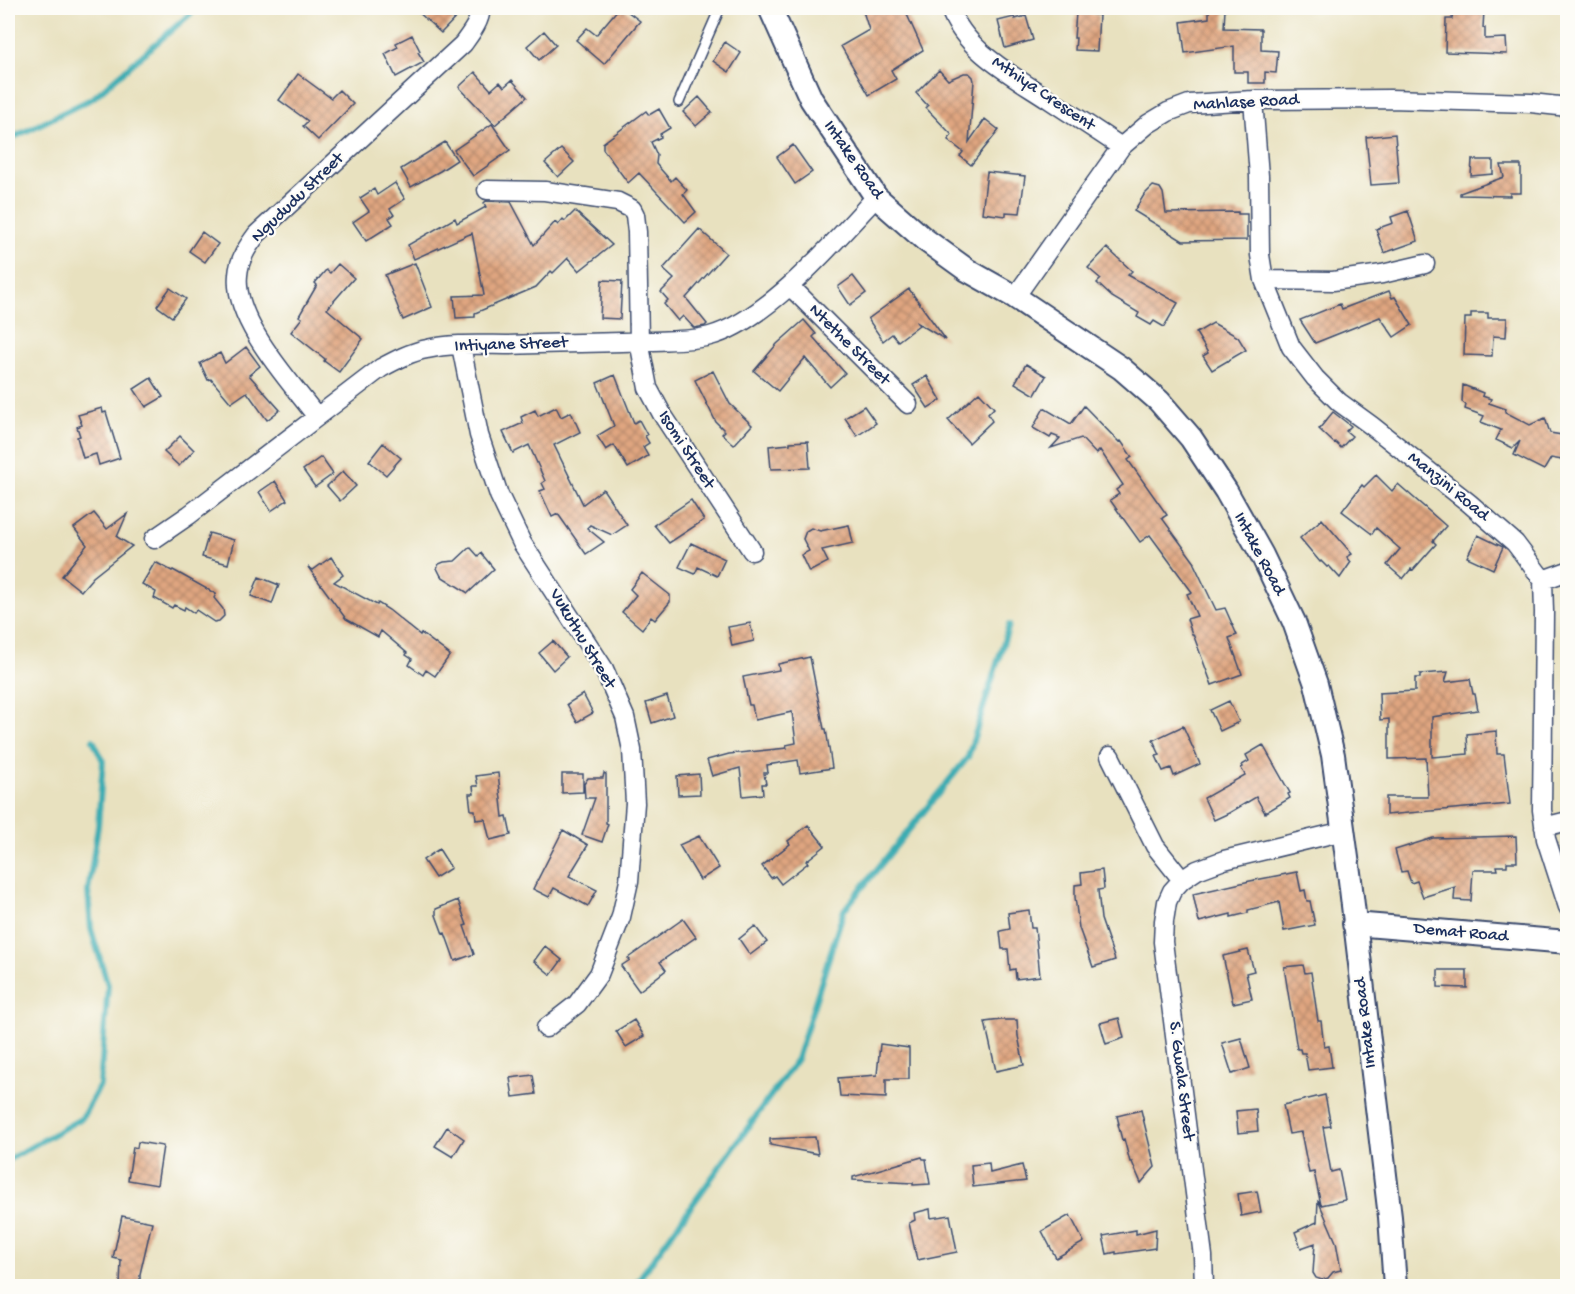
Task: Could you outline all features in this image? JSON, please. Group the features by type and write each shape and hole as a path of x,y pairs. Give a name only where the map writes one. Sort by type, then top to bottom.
{"street":[{"name":"Ngududu Street","path":"317,417 265,349 247,318 238,295 238,274 244,253 257,234 463,44 473,31 481,8"},
{"name":"Intake Road","path":"770,8 811,99 876,197 958,264 1015,297 1121,368 1159,401 1191,438 1226,491 1262,555 1294,622 1316,684 1333,755 1390,1217 1395,1287"},
{"name":"Mthiya Crescent","path":"950,8 954,20 970,40 998,66 1121,147"},
{"name":"Mahlase Road","path":"1015,297 1121,147 1148,124 1168,112 1189,104 1253,100 1390,99 1532,103 1568,107"},
{"name":"Manzini Road","path":"1253,100 1259,176 1260,255 1264,280 1291,347 1315,378 1339,402 1469,503 1515,543 1543,580"},
{"path":"487,190 545,191 618,202 632,209 637,232 639,341"},
{"name":"Intiyane Street","path":"154,539 189,515 381,368 396,360 429,348 639,341 709,336 735,326 790,286 843,234 876,197"},
{"path":"1264,280 1333,281 1382,274 1425,264"},
{"name":"Ntethe Street","path":"790,286 908,404"},
{"name":"Isomi Street","path":"639,341 648,388 662,414 752,551"},
{"name":"Vukuthu Street","path":"461,346 479,435 499,495 522,543 604,669 626,717 632,750 635,803 629,881 621,918 599,974 577,1004 546,1028"},
{"path":"1568,571 1543,580 1542,798 1546,839 1568,907"},
{"path":"1110,756 1155,846 1182,880"},
{"path":"1544,827 1568,821"},
{"name":"S. Gwala Street","path":"1204,1287 1203,1256 1163,942 1167,902 1172,891 1182,880 1197,870 1224,860 1344,831"},
{"name":"Demat Road","path":"1354,924 1568,942"}],"lane":[{"path":"679,102 720,8"}],"building":[{"path":"414,8 465,8 441,33"},
{"path":"619,8 623,8 640,21 604,64 576,40 587,28 596,35"},
{"path":"862,8 904,8 923,50 891,70 896,79 869,95 841,46 869,30"},
{"path":"1209,9 1225,9 1224,28 1261,29 1261,50 1278,51 1276,73 1265,72 1265,83 1248,83 1248,72 1234,72 1234,46 1185,53 1181,22 1209,18"},
{"path":"1453,9 1484,10 1485,39 1506,38 1507,54 1445,52 1446,19 1452,19"},
{"path":"1076,13 1099,15 1097,51 1075,50"},
{"path":"1026,16 1033,40 1005,48 998,21"},
{"path":"544,31 556,45 539,60 527,46"},
{"path":"412,35 424,62 396,77 385,54 398,47 396,43"},
{"path":"725,42 741,53 729,72 713,61"},
{"path":"939,70 948,80 964,73 969,73 973,77 969,142 985,119 999,130 971,165 960,156 963,152 948,140 952,135 926,108 928,106 916,93"},
{"path":"475,72 491,90 500,82 504,87 512,80 527,97 495,125 459,87"},
{"path":"298,74 331,98 339,90 353,104 318,140 303,126 308,121 279,100"},
{"path":"699,97 712,112 696,126 683,112"},
{"path":"659,109 670,128 660,134 661,137 651,142 657,155 656,164 671,181 675,177 687,190 683,194 696,212 685,222 639,173 628,183 603,149 603,143 646,111 649,115"},
{"path":"492,124 510,150 473,176 454,150"},
{"path":"1395,134 1399,183 1371,185 1366,137"},
{"path":"445,142 457,160 411,187 401,169"},
{"path":"793,145 812,172 795,184 777,157"},
{"path":"561,149 574,162 558,177 545,163"},
{"path":"1472,160 1493,160 1493,174 1471,176"},
{"path":"1501,165 1521,165 1521,193 1510,193 1510,196 1460,195 1460,193 1504,177"},
{"path":"987,172 1025,176 1020,213 1006,212 1006,216 982,213"},
{"path":"395,183 405,199 390,209 394,215 389,218 393,224 366,241 353,222 369,211 360,198 374,189 377,195"},
{"path":"1153,186 1160,188 1163,193 1166,213 1238,212 1238,214 1247,214 1247,240 1183,241 1134,211"},
{"path":"486,201 511,202 534,245 555,222 558,225 575,211 612,245 579,271 568,258 536,287 475,313 475,317 456,318 454,296 484,295 472,233 414,259 408,245 455,218 457,223 486,207 484,203"},
{"path":"1408,211 1418,241 1384,253 1376,229 1393,223 1391,217"},
{"path":"699,229 726,253 686,298 707,324 694,328 683,316 678,321 664,304 668,300 661,292 674,279 663,269"},
{"path":"202,232 218,244 205,262 189,251"},
{"path":"1107,248 1132,271 1128,275 1178,303 1164,327 1154,321 1151,325 1137,317 1139,313 1112,297 1097,283 1101,279 1088,268"},
{"path":"415,263 432,307 403,320 385,275"},
{"path":"338,264 354,278 327,309 363,339 339,372 291,332 302,318 299,316 317,285 315,283 326,270 330,273"},
{"path":"853,276 866,293 850,305 838,287"},
{"path":"602,280 622,281 620,319 600,318"},
{"path":"170,288 186,299 172,317 157,306"},
{"path":"909,289 946,340 916,322 919,325 898,341 892,334 883,341 868,319"},
{"path":"1389,291 1412,325 1394,337 1380,317 1315,343 1300,320 1340,304 1342,309"},
{"path":"1471,313 1488,313 1488,318 1507,318 1506,337 1493,336 1492,356 1464,355 1465,318 1471,318"},
{"path":"804,320 816,334 813,337 845,373 830,387 805,358 778,391 754,371 777,344"},
{"path":"1213,323 1238,337 1246,350 1212,370 1203,356 1208,353 1196,333"},
{"path":"246,347 260,366 249,375 280,410 267,420 247,392 231,403 211,379 208,380 200,363 220,353 225,363"},
{"path":"1026,364 1046,376 1035,395 1015,383"},
{"path":"713,371 730,404 752,425 734,445 722,434 725,431 716,422 695,380"},
{"path":"615,375 634,423 639,420 649,443 643,447 648,456 628,468 614,445 606,450 597,436 614,426 597,383"},
{"path":"927,376 941,400 928,408 913,385"},
{"path":"151,378 163,397 146,407 134,389"},
{"path":"1463,385 1483,393 1482,396 1491,399 1489,403 1506,409 1505,412 1530,425 1545,418 1550,433 1568,436 1568,461 1551,458 1544,470 1514,455 1520,441 1513,448 1496,440 1501,430 1481,422 1484,416 1465,409 1466,405 1462,402"},
{"path":"979,392 994,408 988,414 992,421 969,443 948,420"},
{"path":"864,406 876,423 857,436 845,418"},
{"path":"1084,406 1119,442 1121,441 1132,457 1128,460 1167,515 1162,518 1195,563 1216,610 1225,608 1237,635 1229,638 1242,674 1212,685 1187,619 1197,616 1187,594 1192,592 1150,535 1140,542 1110,500 1119,494 1116,490 1123,485 1100,450 1096,454 1081,438 1051,448 1060,438 1052,435 1050,438 1033,428 1044,408 1071,424"},
{"path":"556,407 561,417 571,412 580,432 554,445 583,504 603,489 627,525 612,535 590,525 587,528 604,542 586,554 558,514 552,517 540,491 545,489 542,483 545,481 529,445 513,453 503,432 523,423 521,417 535,410 538,416"},
{"path":"102,408 103,413 106,412 120,458 99,465 96,454 83,458 77,437 80,436 77,427 82,425 78,415"},
{"path":"1333,412 1351,426 1346,431 1352,436 1341,448 1319,429"},
{"path":"180,436 194,450 179,466 164,452"},
{"path":"808,441 810,468 771,469 769,446"},
{"path":"383,443 401,458 386,475 369,461"},
{"path":"321,457 333,474 315,487 303,470"},
{"path":"343,471 356,486 340,501 327,486"},
{"path":"1376,475 1392,491 1398,484 1446,526 1433,541 1436,544 1403,579 1387,565 1400,549 1376,528 1372,534 1342,511 1362,485 1364,487"},
{"path":"275,481 287,500 271,511 259,492"},
{"path":"691,500 704,520 669,543 654,525"},
{"path":"94,513 107,529 127,514 117,537 132,546 93,577 81,591 62,576 87,545 74,528"},
{"path":"1322,519 1352,554 1347,557 1351,562 1340,578 1329,566 1320,562 1300,538"},
{"path":"849,525 853,543 822,550 828,562 809,572 801,555 809,551 803,539 806,531 811,528 820,531"},
{"path":"209,533 234,540 228,564 202,557"},
{"path":"1478,535 1503,547 1493,569 1467,557"},
{"path":"691,543 725,559 717,576 698,567 695,574 679,567"},
{"path":"470,547 478,556 481,553 494,569 468,593 441,576 437,568 444,562 455,561"},
{"path":"331,557 343,575 334,582 377,605 378,603 450,655 435,676 426,670 423,675 409,665 412,659 381,631 378,637 346,619 308,567 313,570"},
{"path":"155,562 216,594 214,598 223,609 224,616 214,622 196,610 194,613 185,607 184,610 174,605 172,608 154,598 156,592 142,584"},
{"path":"642,573 670,595 670,602 655,620 651,617 642,629 622,612 636,595 630,589"},
{"path":"259,577 279,585 272,604 251,596"},
{"path":"750,623 754,641 732,646 728,627"},
{"path":"553,641 567,657 553,670 539,653"},
{"path":"810,657 832,768 800,773 798,760 767,765 768,773 764,773 766,784 762,784 763,794 743,796 740,768 712,776 707,760 729,754 787,748 786,745 796,743 792,712 755,720 743,677 779,670 778,664"},
{"path":"1448,672 1445,682 1470,679 1478,710 1432,717 1432,757 1468,754 1467,734 1496,731 1497,754 1504,754 1510,804 1386,815 1386,797 1428,797 1426,758 1389,759 1389,719 1380,720 1379,693 1415,691 1415,678 1420,678 1420,674"},
{"path":"583,694 593,713 577,722 567,704"},
{"path":"667,696 673,716 652,723 646,703"},
{"path":"1229,701 1239,722 1220,731 1210,710"},
{"path":"1183,726 1200,764 1174,776 1171,768 1163,771 1156,756 1160,755 1153,740"},
{"path":"1263,745 1290,793 1288,794 1290,798 1265,813 1256,797 1214,820 1204,798 1245,775 1241,768 1249,761 1246,755"},
{"path":"498,773 503,817 507,816 511,835 490,840 485,819 476,820 475,810 471,810 469,794 474,794 473,786 478,786 476,776"},
{"path":"604,773 606,774 606,823 608,824 602,842 582,835 595,798 585,798 584,784 588,778 603,778"},
{"path":"562,774 583,774 583,792 562,793"},
{"path":"699,774 700,794 678,795 677,776"},
{"path":"808,825 825,846 781,884 775,876 771,878 762,866 790,844 788,841"},
{"path":"563,830 588,845 569,876 597,890 588,906 554,888 549,897 533,889"},
{"path":"699,836 719,868 700,880 679,845"},
{"path":"1516,836 1517,862 1507,862 1507,866 1497,866 1498,870 1473,870 1471,901 1454,900 1455,887 1423,897 1417,881 1411,883 1407,871 1401,872 1395,850 1433,838"},
{"path":"439,849 451,868 435,878 423,860"},
{"path":"1102,870 1104,889 1098,890 1101,919 1115,960 1093,967 1079,928 1075,885 1082,884 1081,873"},
{"path":"1297,872 1301,891 1305,890 1307,901 1310,901 1315,925 1284,931 1279,902 1248,910 1248,913 1231,917 1231,914 1199,922 1193,894"},
{"path":"458,900 474,954 455,961 436,915 436,909"},
{"path":"1029,910 1031,928 1035,928 1040,976 1016,979 1015,969 1010,970 1008,949 1002,949 1000,931 1010,929 1008,913"},
{"path":"683,919 696,937 660,962 666,970 639,991 621,966 630,960 628,958"},
{"path":"755,926 767,942 750,955 739,939"},
{"path":"545,946 562,960 551,975 534,961"},
{"path":"1248,950 1254,971 1246,973 1252,999 1233,1003 1223,956"},
{"path":"1303,965 1305,973 1311,972 1318,1021 1321,1021 1324,1047 1329,1046 1332,1067 1308,1070 1305,1053 1297,1049 1284,967"},
{"path":"1438,970 1467,970 1467,988 1438,987"},
{"path":"1119,1018 1124,1038 1106,1044 1100,1023"},
{"path":"634,1020 644,1036 626,1047 616,1031"},
{"path":"1017,1020 1024,1065 996,1071 985,1022"},
{"path":"1241,1038 1250,1068 1232,1074 1222,1043"},
{"path":"880,1044 909,1048 909,1079 886,1079 886,1098 840,1096 838,1078 877,1075"},
{"path":"533,1075 536,1094 513,1097 510,1078"},
{"path":"1325,1095 1331,1126 1323,1127 1331,1172 1339,1170 1345,1200 1321,1205 1314,1172 1309,1173 1301,1132 1289,1134 1283,1105"},
{"path":"1256,1109 1258,1131 1238,1133 1236,1111"},
{"path":"1141,1110 1155,1167 1141,1183 1130,1162 1124,1139 1122,1140 1117,1116"},
{"path":"447,1127 464,1139 453,1157 435,1146"},
{"path":"815,1137 818,1154 770,1145 770,1139"},
{"path":"138,1142 163,1146 157,1185 128,1180 133,1147 137,1148"},
{"path":"922,1157 926,1159 930,1184 913,1185 913,1183 853,1180 853,1177"},
{"path":"989,1163 990,1173 1022,1165 1026,1181 973,1187 971,1165"},
{"path":"1257,1191 1261,1212 1241,1216 1238,1194"},
{"path":"1318,1200 1336,1242 1341,1270 1333,1272 1328,1278 1322,1280 1316,1278 1313,1273 1315,1243 1301,1248 1295,1232 1317,1222"},
{"path":"930,1209 931,1218 950,1215 957,1252 917,1260 909,1223 915,1220 914,1213"},
{"path":"1070,1215 1084,1242 1056,1258 1042,1231"},
{"path":"122,1216 152,1222 140,1274 140,1287 120,1287 121,1260 113,1258"},
{"path":"1156,1229 1155,1248 1107,1254 1103,1236 1136,1230 1136,1234"}],"waterway":[{"path":"8,140 93,98 197,8"},
{"path":"634,1286 797,1059 844,910 968,757 1009,625"},
{"path":"8,1160 82,1118 100,1085 108,985 91,929 88,891 98,826 103,761 93,740"}]}
